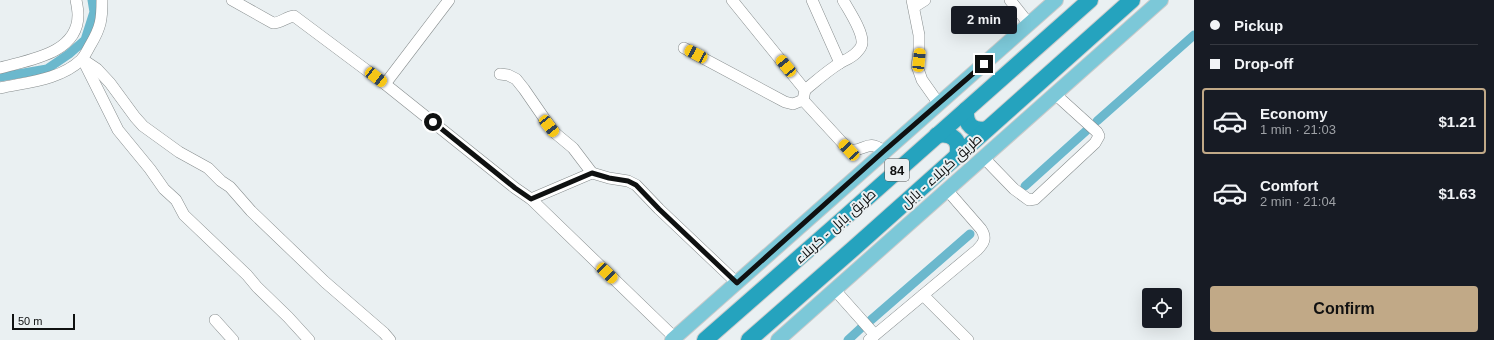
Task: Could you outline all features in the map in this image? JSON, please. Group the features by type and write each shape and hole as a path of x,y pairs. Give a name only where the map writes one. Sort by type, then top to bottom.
{"highway":[{"name":"طريق بابل - كربلاء","path":"705,340 1090,0"},
{"name":"طريق كربلاء - بابل","path":"749,340 1132,0"},
{"path":"966,110 965,117 968,124 973,128 980,130 987,129"},
{"path":"937,135 945,134 952,136 957,142 959,149 957,156"}],"main road":[{"path":"673,339 1056,0"},
{"path":"778,340 1161,0"}],"street":[{"path":"0,68 46,56 66,43 76,30 78,16 76,0"},
{"path":"0,88 52,76 70,69 82,59 99,31 102,15 102,0"},
{"path":"232,0 274,23 279,23 288,17 294,16 385,84 515,188 531,199 673,339"},
{"path":"385,84 449,0"},
{"path":"732,0 804,95 849,150 855,151 869,144 878,146 884,151"},
{"path":"812,0 840,63"},
{"path":"684,48 785,102 793,104 804,95 820,77 840,63 852,57 862,44 862,37 843,0"},
{"path":"925,0 913,3 919,35 920,51 917,66 922,80 939,104"},
{"path":"1010,0 1029,24"},
{"path":"82,59 118,130 150,169 164,189 176,200 184,215 247,275 309,340"},
{"path":"82,59 97,69 110,83 135,118 143,126 179,152 208,168 221,181 230,187 260,220 390,340"},
{"path":"500,74 508,74 516,79 524,88 555,133 573,148 592,173 609,178 621,179 636,185 659,209 737,283"},
{"path":"984,158 1014,189 1029,200 1035,199 1095,143 1099,136 1098,132 1055,94"},
{"path":"531,199 592,173"},
{"path":"834,289 872,338 977,250 982,245 985,234 947,190"},
{"path":"923,295 968,340"},
{"path":"215,320 233,340"}],"waterway":[{"path":"0,77 47,69 69,54 85,40 94,12 92,0"},
{"path":"1097,121 1194,35"},
{"path":"1025,186 1086,131"},
{"path":"871,320 970,234"},
{"path":"848,340 861,328"}],"route":[{"path":"433,122 515,188 531,199 592,173 609,178 621,179 636,185 659,209 737,283 884,151 984,64"}]}
